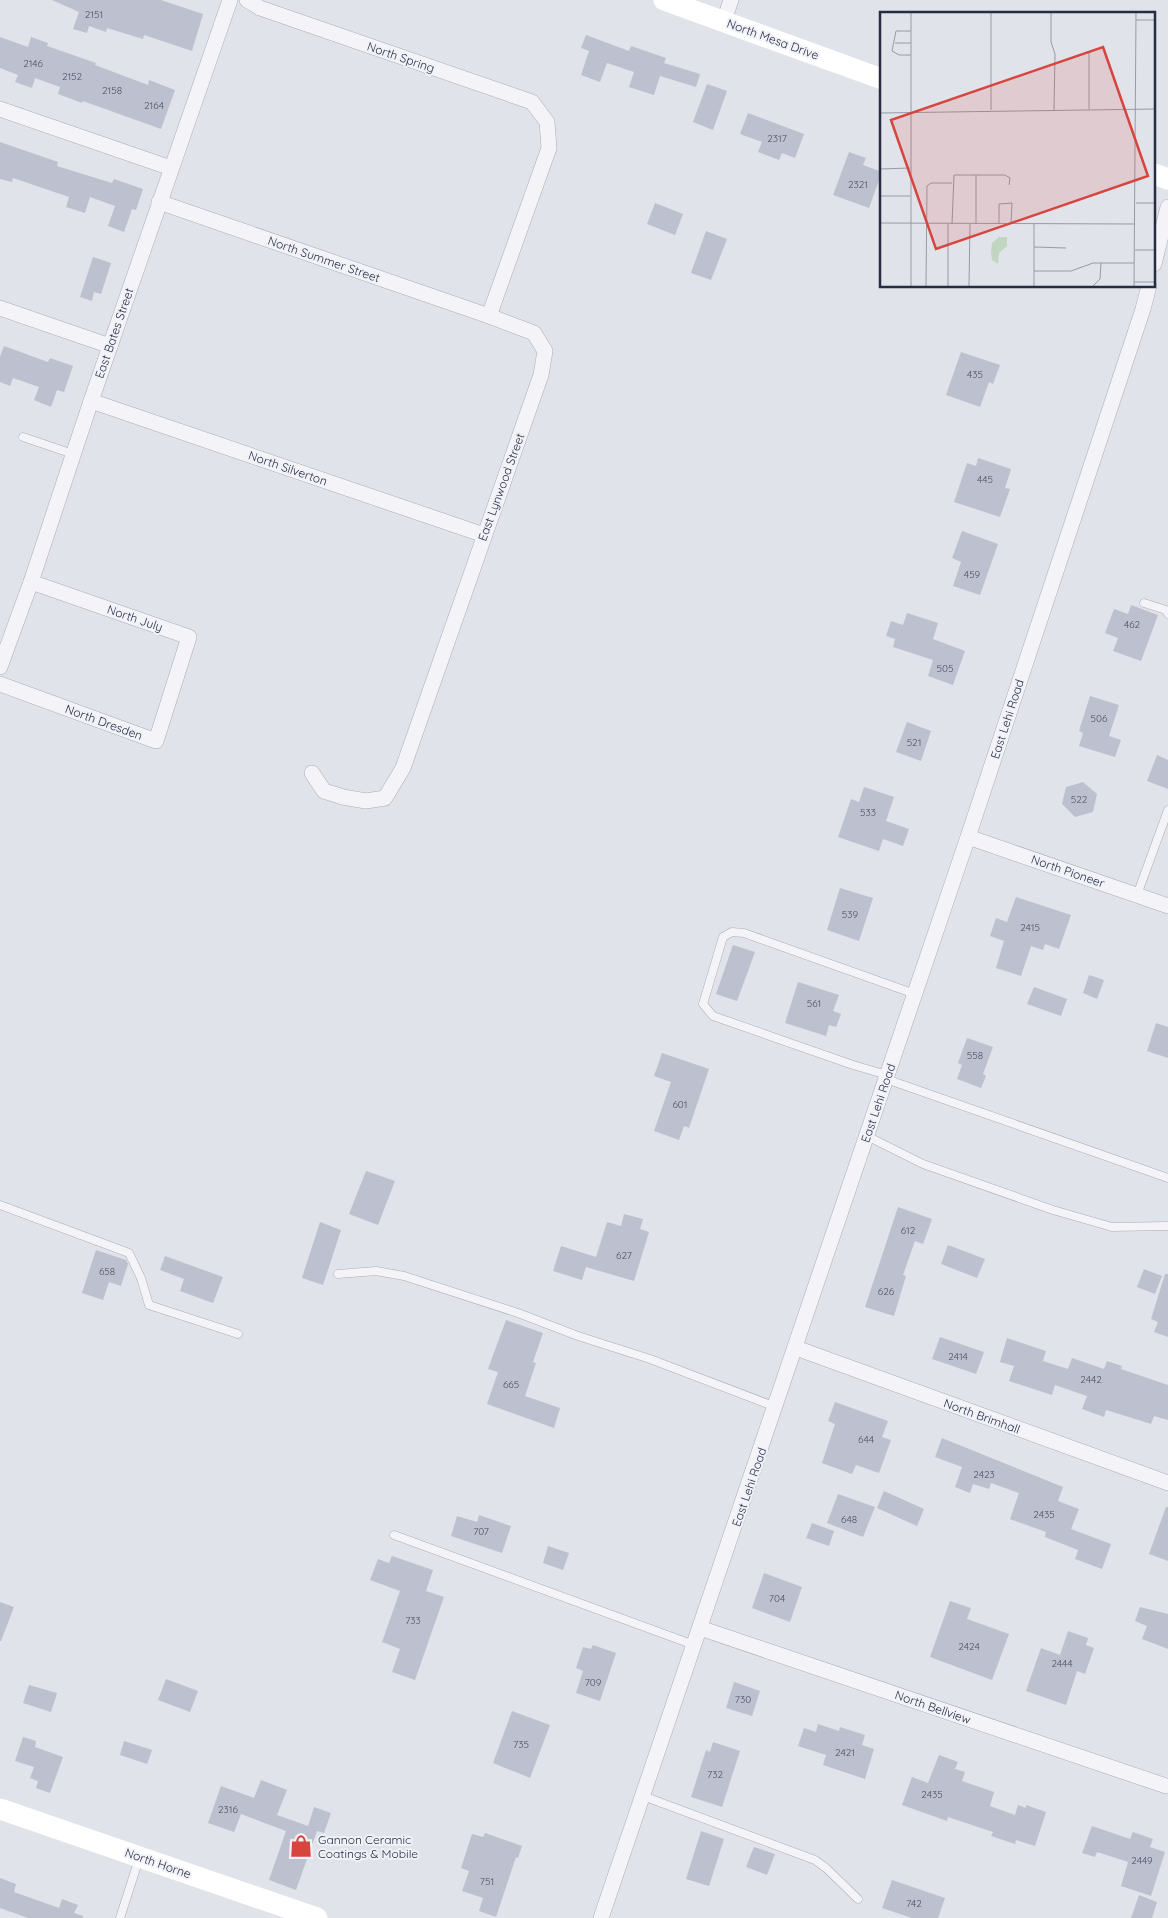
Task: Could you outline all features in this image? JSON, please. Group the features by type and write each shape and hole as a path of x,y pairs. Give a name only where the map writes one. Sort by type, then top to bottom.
{"street":[{"name":"East Bates Street","path":"0,667 31,582 159,202 230,0"},
{"name":"North Spring","path":"247,0 260,8 532,102 547,122 548,148 489,316"},
{"name":"North Mesa Drive","path":"664,0 880,78"},
{"path":"724,21 731,0"},
{"path":"0,109 171,168"},
{"path":"1156,175 1168,179"},
{"name":"North Summer Street","path":"159,202 489,316"},
{"path":"1156,256 1168,208"},
{"name":"East Lehi Road","path":"601,1918 968,837 1131,346 1148,288"},
{"path":"0,308 110,346"},
{"name":"East Lynwood Street","path":"312,773 324,791 366,801 385,798 403,768 541,375 545,352 534,333 489,316"},
{"name":"North Silverton","path":"91,401 484,535"},
{"name":"North July","path":"31,582 189,637 173,688"},
{"name":"North Dresden","path":"0,684 156,741 173,688"},
{"name":"North Pioneer","path":"968,837 1168,906"},
{"name":"North Brimhall","path":"796,1348 1168,1483"},
{"name":"North Bellview","path":"700,1628 1166,1786"},
{"name":"North Horne","path":"0,1809 140,1857 277,1908 317,1918"}],"lane":[{"path":"23,437 74,454"},
{"path":"1144,603 1166,610 1168,614"},
{"path":"1137,895 1168,810"},
{"path":"915,994 744,933 732,932 723,937 703,1004 713,1016 1168,1178"},
{"path":"867,1136 923,1164 1053,1210 1112,1227 1167,1226"},
{"path":"0,1205 129,1252 141,1278 149,1305 238,1334"},
{"path":"338,1274 376,1271 404,1276 650,1359 776,1407"},
{"path":"394,1535 694,1645"},
{"path":"643,1796 815,1860 858,1898"},
{"path":"120,1918 140,1857"}],"building":[{"path":"52,0 161,0 203,14 192,51 144,35 143,39 107,28 106,32 89,26 87,33 73,29 79,12"},
{"path":"586,35 629,51 631,46 666,58 664,63 700,74 696,87 660,76 654,95 629,87 634,72 607,63 600,82 581,75 589,51 581,48"},
{"path":"0,37 28,47 31,37 48,43 47,46 96,63 95,65 148,85 149,80 175,90 161,129 58,94 60,87 35,78 32,88 15,82 18,75 0,68"},
{"path":"707,84 727,91 713,130 693,122"},
{"path":"748,113 804,134 795,158 782,153 779,160 758,152 762,142 740,134"},
{"path":"0,142 58,162 57,166 112,183 114,179 143,189 136,210 132,209 124,232 108,226 115,206 90,197 85,213 66,207 69,197 13,178 12,182 0,179"},
{"path":"849,152 866,158 863,165 880,171 880,178 869,208 833,195"},
{"path":"655,203 683,214 675,235 647,224"},
{"path":"706,231 727,239 711,280 691,273"},
{"path":"93,257 111,263 101,294 94,292 92,301 80,297"},
{"path":"4,346 48,362 50,358 73,366 64,392 57,390 51,407 34,400 39,387 13,378 10,386 0,382 0,357"},
{"path":"961,352 1000,365 993,384 989,382 980,407 946,395"},
{"path":"978,458 1011,469 1005,488 1010,489 1000,517 954,502 967,463 976,466"},
{"path":"962,531 998,544 980,595 953,586 961,562 952,558"},
{"path":"1131,605 1158,615 1141,661 1113,651 1118,638 1105,633 1114,609 1128,614"},
{"path":"907,613 938,623 933,639 965,651 953,685 928,676 933,660 893,647 895,639 886,636 891,621 903,625"},
{"path":"1090,696 1119,705 1109,736 1121,740 1115,757 1079,746 1083,733 1079,731"},
{"path":"907,722 931,731 921,761 896,752"},
{"path":"1157,755 1168,760 1168,789 1147,781"},
{"path":"1083,782 1097,794 1093,812 1075,817 1062,804 1066,787"},
{"path":"864,787 894,797 886,821 909,829 903,846 883,839 879,851 838,837 851,799 859,802"},
{"path":"840,888 873,898 859,941 827,930"},
{"path":"1016,897 1071,915 1059,949 1045,944 1043,950 1031,946 1021,976 996,968 1004,941 990,936 996,918 1007,922"},
{"path":"733,945 755,952 737,1001 716,994"},
{"path":"1089,975 1104,980 1097,999 1083,993"},
{"path":"798,982 839,995 833,1011 841,1014 836,1027 829,1025 826,1036 785,1023"},
{"path":"1034,987 1067,999 1061,1016 1027,1004"},
{"path":"1156,1023 1168,1027 1168,1058 1147,1051"},
{"path":"967,1038 993,1047 983,1074 986,1076 981,1088 957,1079 962,1065 958,1063"},
{"path":"662,1053 709,1069 689,1128 684,1126 679,1140 654,1131 671,1082 654,1076"},
{"path":"366,1171 395,1181 378,1225 349,1214"},
{"path":"898,1207 932,1219 923,1244 915,1241 903,1275 906,1276 894,1316 865,1307"},
{"path":"624,1214 643,1219 640,1229 649,1232 634,1281 586,1267 582,1280 553,1271 561,1246 596,1257 607,1222 621,1226"},
{"path":"320,1222 341,1230 323,1285 302,1278"},
{"path":"948,1245 985,1259 977,1278 941,1264"},
{"path":"96,1250 126,1260 128,1264 121,1286 109,1282 103,1300 82,1293"},
{"path":"165,1256 223,1277 213,1303 180,1291 184,1279 160,1270"},
{"path":"1144,1269 1162,1276 1155,1294 1137,1287"},
{"path":"1165,1274 1168,1274 1168,1337 1154,1332 1158,1322 1151,1319"},
{"path":"506,1320 543,1333 533,1362 536,1363 525,1396 560,1408 554,1428 487,1404 498,1372 488,1369"},
{"path":"940,1337 984,1352 976,1374 932,1359"},
{"path":"1007,1338 1046,1351 1043,1361 1068,1369 1072,1358 1104,1369 1107,1361 1122,1366 1121,1369 1168,1385 1168,1420 1154,1416 1151,1424 1106,1410 1104,1417 1082,1409 1087,1396 1055,1385 1052,1395 1009,1381 1014,1366 1000,1362"},
{"path":"835,1402 888,1421 882,1437 891,1440 879,1473 856,1465 852,1474 822,1463 835,1424 828,1421"},
{"path":"942,1438 1063,1487 1058,1501 1079,1509 1071,1529 1111,1544 1102,1569 1075,1559 1078,1550 1045,1537 1046,1532 1010,1519 1019,1493 991,1483 989,1489 973,1484 970,1493 955,1487 962,1467 935,1457"},
{"path":"884,1491 924,1509 917,1526 877,1508"},
{"path":"838,1494 875,1507 863,1537 827,1523"},
{"path":"1166,1507 1168,1507 1168,1561 1149,1554"},
{"path":"479,1515 511,1526 502,1553 451,1536 457,1516 477,1522"},
{"path":"812,1523 834,1531 829,1546 806,1538"},
{"path":"548,1546 569,1553 563,1570 543,1563"},
{"path":"392,1556 433,1570 426,1591 444,1597 415,1680 392,1672 400,1649 382,1642 400,1591 370,1580 378,1559 389,1563"},
{"path":"764,1573 802,1587 790,1622 752,1608"},
{"path":"950,1601 971,1608 967,1619 1009,1634 992,1680 930,1657"},
{"path":"0,1602 14,1607 1,1641 0,1641"},
{"path":"1140,1607 1168,1614 1168,1649 1142,1639 1147,1626 1135,1621"},
{"path":"1068,1631 1088,1638 1086,1645 1094,1648 1085,1674 1077,1671 1066,1705 1026,1691 1041,1648 1060,1655"},
{"path":"593,1645 616,1653 600,1701 576,1693 583,1671 576,1668 583,1647 591,1649"},
{"path":"166,1679 198,1691 190,1712 158,1700"},
{"path":"734,1682 760,1691 752,1716 726,1708"},
{"path":"29,1685 57,1693 51,1712 23,1703"},
{"path":"512,1711 550,1725 530,1778 493,1763"},
{"path":"818,1724 839,1731 840,1727 865,1735 862,1745 874,1749 865,1779 823,1765 826,1755 798,1746 804,1728 816,1732"},
{"path":"23,1737 36,1741 35,1747 63,1757 50,1793 36,1788 38,1781 30,1778 34,1767 15,1761"},
{"path":"124,1741 152,1750 147,1764 120,1755"},
{"path":"713,1742 740,1751 722,1807 691,1797 706,1750 710,1752"},
{"path":"939,1755 958,1762 955,1769 965,1772 962,1781 994,1792 990,1806 1015,1815 1018,1805 1026,1808 1026,1805 1046,1812 1035,1846 1016,1840 1015,1844 991,1836 993,1832 948,1817 947,1821 902,1805 912,1777 928,1783"},
{"path":"261,1780 287,1790 277,1815 308,1826 314,1807 331,1813 324,1833 317,1831 296,1890 269,1880 286,1831 241,1814 234,1832 208,1823 221,1786 254,1798"},
{"path":"1092,1826 1130,1839 1133,1832 1153,1839 1150,1847 1165,1852 1151,1896 1121,1886 1128,1862 1097,1852 1095,1857 1082,1853"},
{"path":"701,1831 724,1839 709,1886 686,1879"},
{"path":"485,1833 522,1846 518,1858 516,1857 496,1917 479,1911 483,1898 462,1891 469,1871 461,1868 472,1834 483,1837"},
{"path":"754,1847 775,1854 767,1875 746,1867"},
{"path":"0,1878 16,1884 14,1892 59,1908 62,1899 78,1905 74,1913 83,1916 83,1918 28,1918 0,1908"},
{"path":"892,1880 945,1898 938,1918 912,1918 882,1908"},
{"path":"1139,1895 1157,1902 1152,1918 1131,1918"}],"place":[{"name":"Gannon Ceramic Coatings & Mobile","path":"301,1846"}]}
